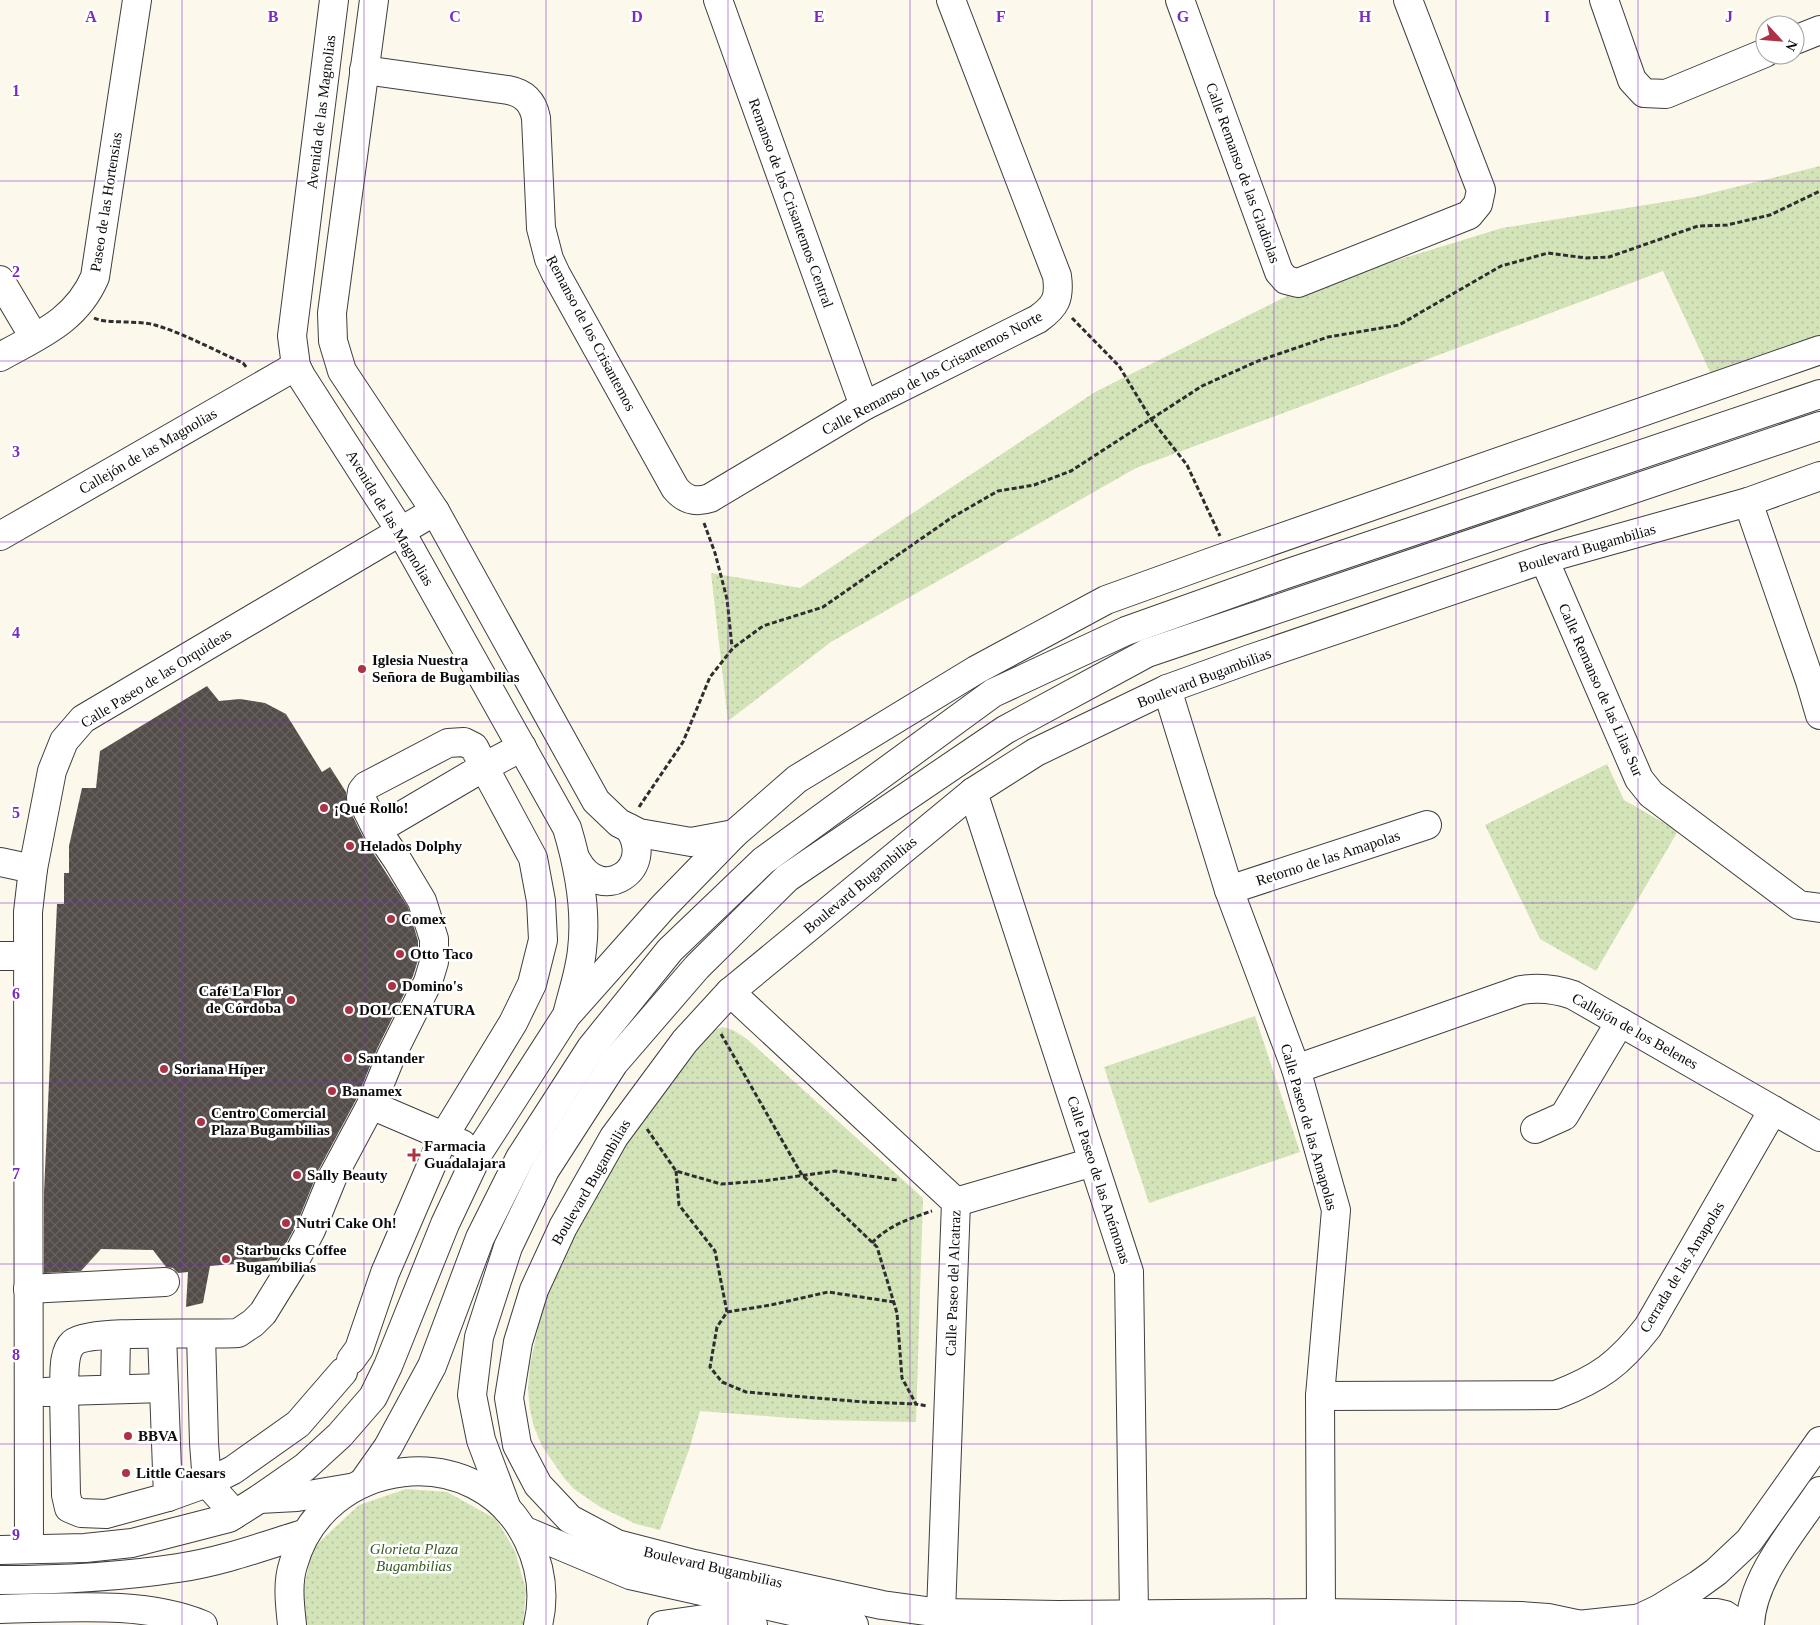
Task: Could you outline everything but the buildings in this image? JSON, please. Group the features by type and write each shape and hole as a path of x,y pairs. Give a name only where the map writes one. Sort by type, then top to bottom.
{"street":[{"name":"Paseo de las Hortensias","path":"0,357 60,322 76,308 90,289 98,264 137,0"},
{"name":"Avenida de las Magnolias","path":"334,0 292,336 296,366 401,532 567,828 577,861 583,902 582,951 567,1015"},
{"path":"374,0 332,313 333,341 342,370 435,511 596,801 619,823 639,833 691,842 734,834"},
{"name":"Remanso de los Crisantemos Central","path":"718,0 864,406"},
{"path":"951,0 1057,276 1059,288 1056,301"},
{"name":"Calle Remanso de las Gladiolas","path":"1180,0 1279,272 1286,280 1298,283 1470,215 1478,204 1481,190 1408,0"},
{"path":"1604,0 1632,80 1644,93 1666,94 1755,57"},
{"path":"1805,36 1820,30"},
{"name":"Remanso de los Crisantemos","path":"364,70 508,90 528,99 536,118 541,228 549,259 685,494"},
{"path":"0,280 34,337"},
{"name":"Calle Remanso de los Crisantemos Norte","path":"685,494 710,498 864,406 1038,320 1048,312 1056,301"},
{"path":"0,1550 85,1548 132,1543 229,1518 305,1467 340,1435 373,1397 388,1366 445,1224 479,1152 567,1015 663,906 734,834 797,779 985,665 1106,600 1820,350"},
{"name":"Callejón de las Magnolias","path":"0,536 296,366"},
{"path":"292,1625 289,1599 293,1565 306,1533 326,1508 358,1485 388,1447 432,1366 480,1238 520,1158 591,1048 670,950 763,861 993,693 1126,631 1820,394"},
{"path":"506,1509 480,1440 472,1395 479,1337 508,1247 545,1170 614,1063 697,967 787,878 1005,730 1147,653 1820,426"},
{"name":"Boulevard Bugambilias","path":"1740,1625 1725,1615 1716,1613 1690,1613 1580,1625 1548,1618 1521,1616 1321,1613 1134,1614 1073,1620 941,1613 882,1605 694,1564 617,1544 570,1519 538,1485 517,1445 509,1398 518,1342 534,1290 563,1227 614,1137 685,1040 730,992 972,792 1036,752 1167,689 1544,559 1748,502 1820,476"},
{"path":"1748,502 1815,680 1820,715"},
{"name":"Calle Paseo de las Orquideas","path":"29,1549 28,912 33,869 52,771 64,742 82,719 435,511"},
{"path":"1223,558 1283,576"},
{"name":"Calle Remanso de las Lilas Sur","path":"1544,559 1639,779 1651,794 1799,905 1820,908"},
{"path":"942,730 985,665"},
{"name":"Calle Paseo de las Amapolas","path":"1167,689 1229,890 1296,1069 1336,1210 1320,1396 1321,1613"},
{"path":"1005,730 1074,733"},
{"path":"464,742 474,747 533,858 541,901 543,940 532,984 513,1023 444,1136 385,1273 359,1349 298,1424 233,1470 207,1483 168,1497 106,1514 81,1513 69,1508 66,1502 64,1391 67,1353 72,1344 82,1338 116,1335 238,1333 253,1323 263,1313 311,1230 333,1176 371,1105 391,1056 428,982 435,953 431,926 422,900 377,830 361,798 362,791 366,786 448,743 464,742"},
{"path":"377,830 484,767 522,747"},
{"name":"Calle Paseo de las Anémonas","path":"972,792 1129,1272 1134,1614"},
{"name":"Retorno de las Amapolas","path":"1229,890 1427,825"},
{"path":"577,861 581,869 588,876 596,880 606,882 623,876 630,870 638,854 637,844 629,828"},
{"path":"0,862 33,869"},
{"path":"0,956 28,956"},
{"name":"Callejón de los Belenes","path":"1296,1069 1521,990 1535,988 1561,991 1620,1022 1820,1137"},
{"name":"Calle Paseo del Alcatraz","path":"730,992 956,1202 941,1613"},
{"path":"1535,1129 1564,1116 1620,1022"},
{"path":"511,1103 609,1027"},
{"path":"371,1105 479,1152"},
{"name":"Cerrada de las Amapolas","path":"1320,1396 1556,1395 1582,1385 1608,1370 1630,1350 1648,1326 1773,1110"},
{"path":"956,1202 1093,1162"},
{"path":"479,1337 563,1227"},
{"path":"28,1289 165,1282"},
{"path":"401,1424 400,1390 409,1315"},
{"path":"162,1334 168,1497"},
{"path":"201,1334 207,1483 234,1514"},
{"path":"115,1389 116,1335"},
{"path":"28,1392 164,1388"},
{"path":"1638,1619 1659,1609 1698,1585 1716,1572 1749,1542 1820,1442"},
{"path":"260,1499 297,1497 358,1485 394,1472 425,1470 455,1476 483,1489 506,1509 523,1530 535,1555 541,1582 541,1610 538,1625"},
{"path":"1750,1625 1753,1604 1763,1575 1820,1491"},
{"name":"Boulevard Bugambilias","path":"523,1530 630,1576 854,1625"},
{"path":"0,1580 71,1579 180,1568 236,1555 306,1533"},
{"path":"1749,1542 1772,1562"},
{"path":"0,1609 132,1608 185,1618 202,1625"},
{"path":"662,1625 704,1619 753,1625"}],"path":[{"path":"629,828 641,803 683,742 710,676 732,648 763,626 823,607 951,518 998,491 1034,485 1071,471 1202,386 1258,361 1328,337 1399,325 1501,266 1548,253 1586,258 1609,257 1698,226 1727,225 1770,215 1820,191"},
{"path":"1056,301 1119,366 1151,419 1187,465 1223,558"},
{"path":"76,308 99,320 153,324 176,332 243,363 260,387"},
{"path":"685,494 715,553 727,599 732,648"},
{"path":"710,1014 802,1175 876,1247 897,1313 902,1378 916,1404"},
{"path":"634,1110 676,1172 679,1205 715,1251 728,1312"},
{"path":"676,1172 721,1184 835,1171 901,1181"},
{"path":"872,1243 878,1236 908,1219 956,1202"},
{"path":"894,1302 828,1292 771,1305 728,1312 717,1327 710,1367 722,1382 746,1392 864,1402 916,1404 949,1410"}],"green space":[{"path":"1820,166 1820,343 1718,389 1663,271 1136,468 831,642 728,721 711,573 800,588 1095,392 1297,291 1502,228 1695,197"},
{"path":"1607,764 1624,800 1678,831 1596,971 1540,939 1485,825"},
{"path":"1255,1016 1300,1152 1149,1203 1104,1067"},
{"path":"723,1027 733,1030 747,1039 923,1198 916,1422 816,1420 700,1411 689,1450 660,1530 636,1524 600,1507 574,1489 564,1478 542,1446 534,1427 528,1389 530,1365 549,1285 610,1162 673,1072 711,1031"},
{"name":"Glorieta Plaza Bugambilias","path":"406,1489 447,1492 496,1519 515,1551 526,1590 523,1625 306,1625 300,1604 313,1548 359,1505"}],"place":[{"name":"Iglesia Nuestra Señora de Bugambilias","path":"362,669"},
{"name":"¡Qué Rollo!","path":"324,808"},
{"name":"Helados Dolphy","path":"350,846"},
{"name":"Comex","path":"391,919"},
{"name":"Otto Taco","path":"400,954"},
{"name":"Domino's","path":"392,986"},
{"name":"Café La Flor de Córdoba","path":"291,1000"},
{"name":"DOLCENATURA","path":"349,1010"},
{"name":"Santander","path":"348,1058"},
{"name":"Soriana Híper","path":"164,1069"},
{"name":"Banamex","path":"332,1091"},
{"name":"Centro Comercial Plaza Bugambilias","path":"201,1122"},
{"name":"Farmacia Guadalajara","path":"414,1155"},
{"name":"Sally Beauty","path":"297,1175"},
{"name":"Nutri Cake Oh!","path":"286,1223"},
{"name":"Starbucks Coffee Bugambilias","path":"226,1259"},
{"name":"BBVA","path":"128,1436"},
{"name":"Little Caesars","path":"126,1473"}]}
